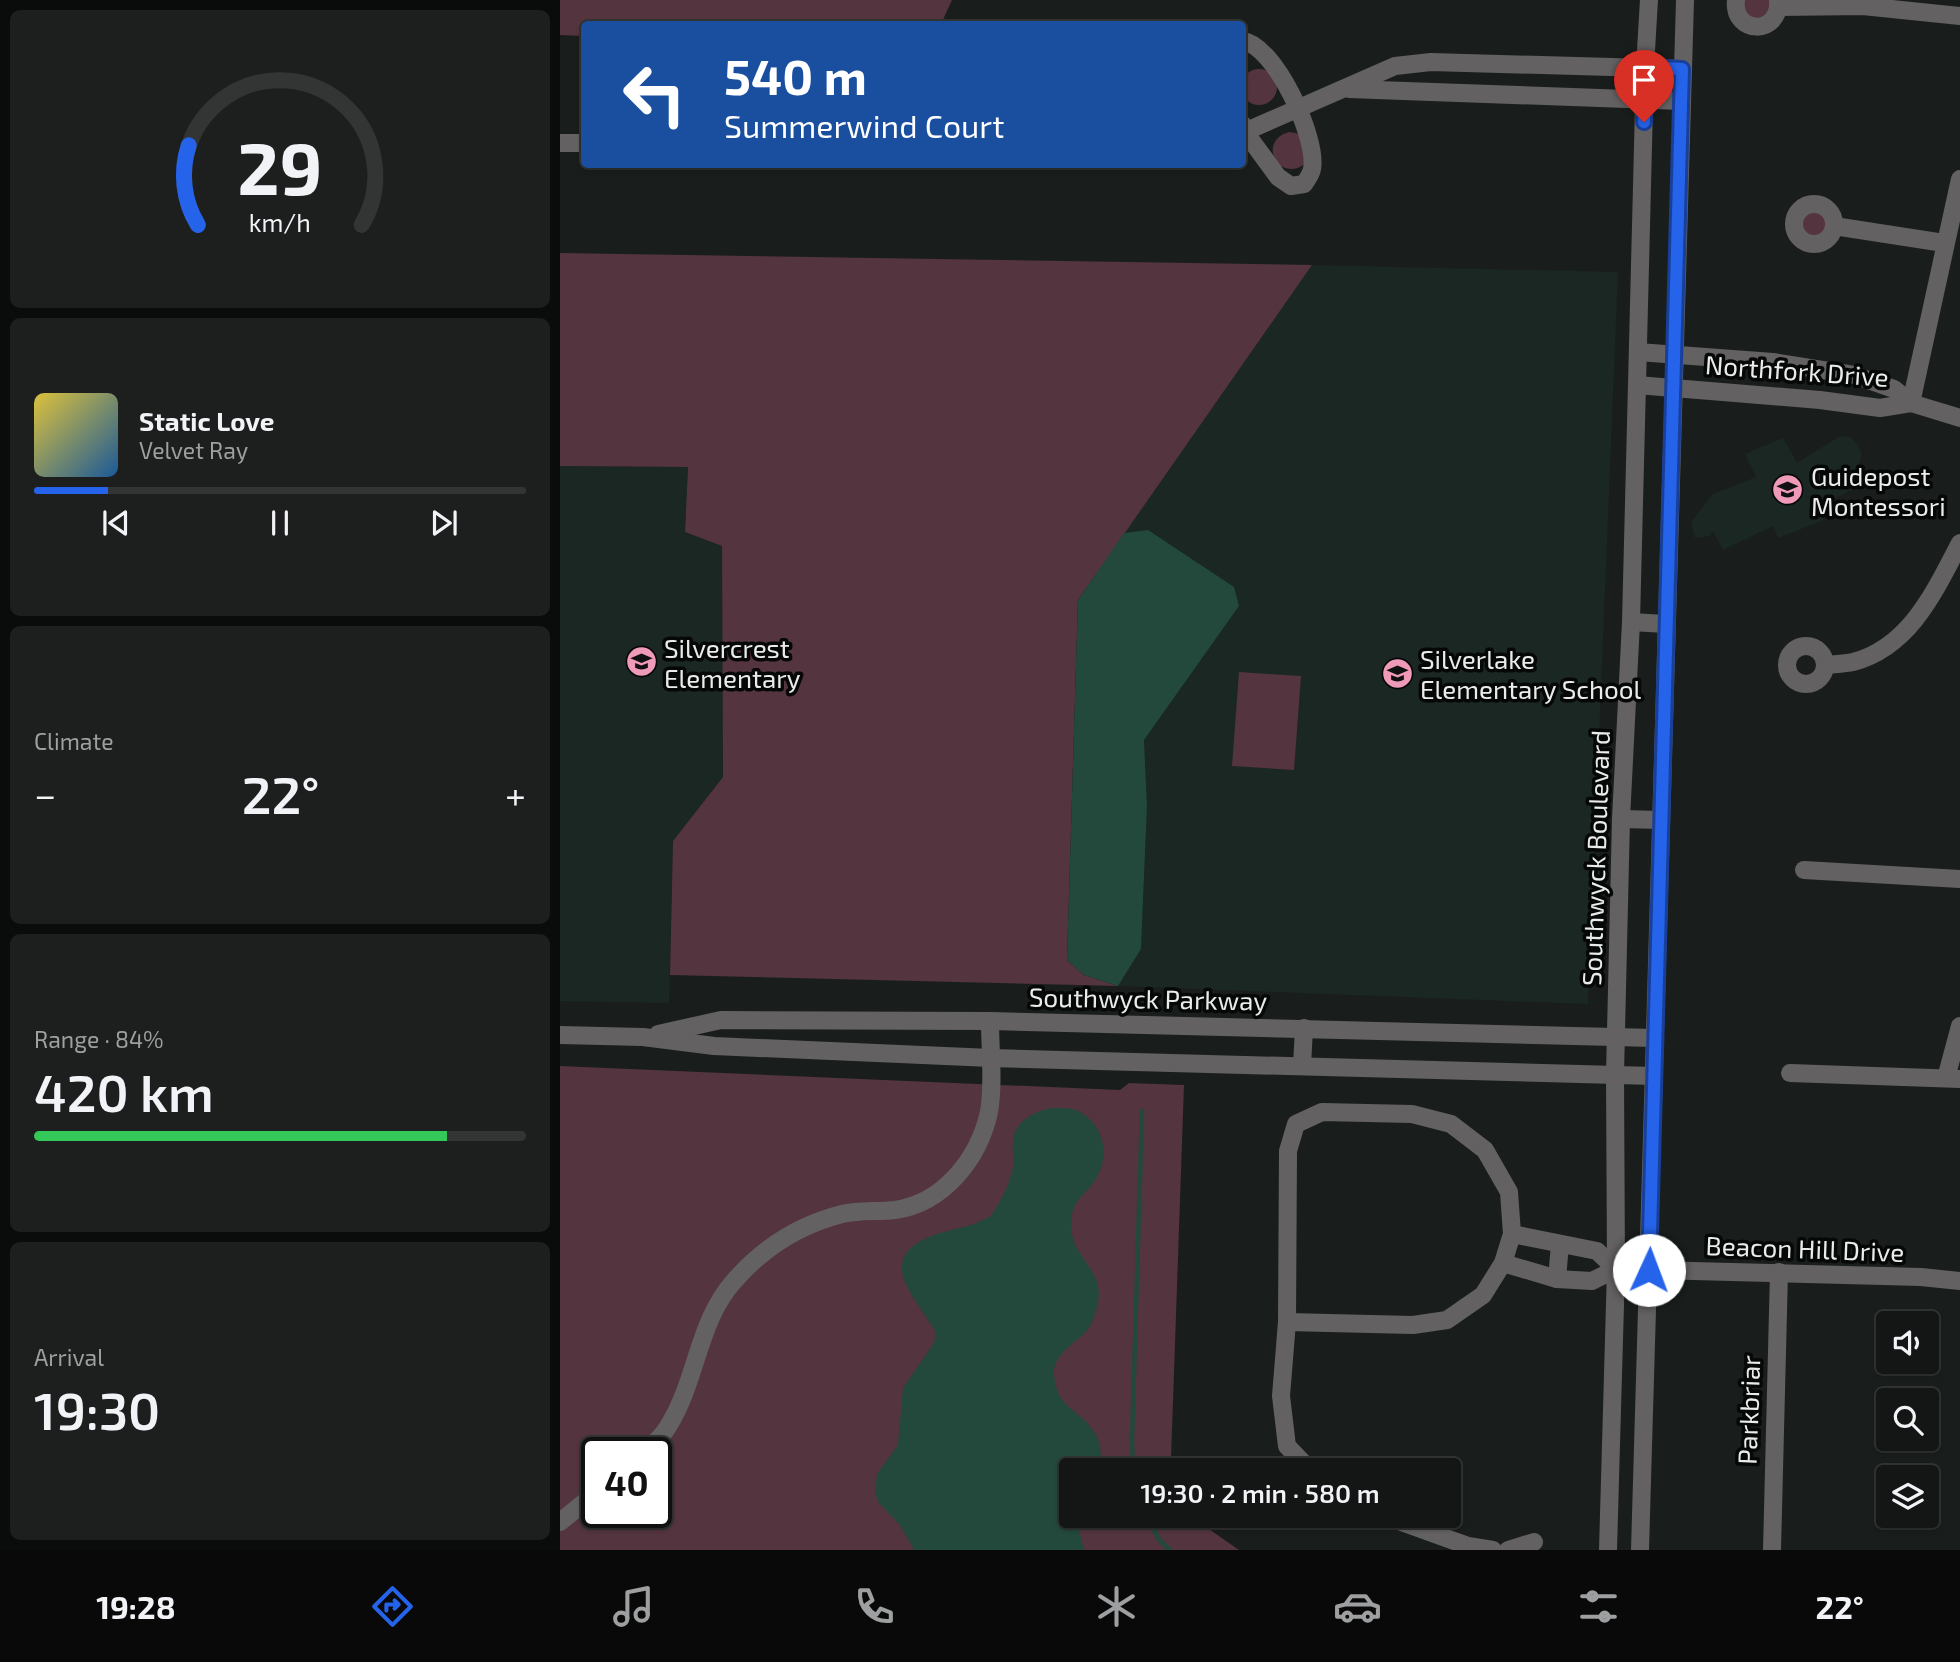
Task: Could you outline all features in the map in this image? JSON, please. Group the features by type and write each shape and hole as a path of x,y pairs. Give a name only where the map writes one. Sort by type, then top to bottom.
{"street":[{"name":"Southwyck Boulevard","path":"1608,1550 1616,1269 1615,1074 1621,819 1631,622 1644,99 1649,0"},
{"path":"1640,1550 1685,0"},
{"path":"1737,0 1738,16 1748,25 1755,27 1773,20 1778,4 1863,6 1960,16"},
{"path":"1246,42 1254,44 1265,55 1300,108 1312,170 1304,184 1291,186 1278,177 1246,133"},
{"path":"1246,128 1300,108 1395,66 1431,62 1682,69"},
{"path":"1521,64 1521,95"},
{"path":"1342,88 1682,101"},
{"path":"560,143 581,143"},
{"path":"1911,402 1960,178"},
{"path":"1834,226 1944,243"},
{"name":"Northfork Drive","path":"1638,352 1773,362 1854,375 1894,389 1911,402 1960,418"},
{"name":"Northfork Drive","path":"1637,385 1820,400 1881,408 1911,402"},
{"path":"1825,665 1853,662 1877,652 1899,636 1918,617 1960,543"},
{"path":"1631,622 1666,624"},
{"path":"1621,819 1661,820"},
{"path":"1804,870 1960,879"},
{"name":"Southwyck Parkway","path":"643,1037 721,1020 990,1021 1654,1038"},
{"path":"661,1437 676,1413 719,1303 732,1283 769,1246 793,1232 845,1213 897,1210 920,1203 940,1191 958,1174 984,1132 989,1108 990,1021"},
{"path":"1790,1073 1953,1079 1960,1026"},
{"path":"1303,1066 1304,1028"},
{"name":"Southwyck Parkway","path":"560,1035 643,1037 714,1046 990,1058 1654,1076"},
{"path":"1287,1322 1413,1325 1447,1320 1483,1295 1503,1263 1512,1234 1509,1192 1485,1150 1451,1124 1412,1114 1322,1112 1296,1124 1288,1151 1287,1322 1281,1396 1287,1446 1298,1458"},
{"path":"1503,1263 1557,1279 1592,1281 1616,1269 1597,1251 1512,1234"},
{"path":"1557,1279 1560,1244"},
{"name":"Beacon Hill Drive","path":"1616,1269 1779,1272 1960,1281"},
{"name":"Parkbriar","path":"1772,1550 1779,1272"},
{"path":"560,1522 581,1505"},
{"path":"1418,1528 1468,1546 1493,1550"},
{"path":"1508,1550 1534,1542"}],"shaded area":[{"path":"560,0 952,0 942,21 581,21 581,36 560,35"},
{"path":"1741,0 1777,0 1777,12 1750,23"},
{"path":"1252,70 1266,70 1276,80 1276,94 1266,104 1252,104 1246,100 1246,74"},
{"path":"1289,132 1301,134 1306,163 1287,169 1275,159 1273,152 1279,137"},
{"path":"1808,209 1821,215 1827,228 1821,241 1808,247 1795,241 1789,228 1795,215"},
{"path":"560,253 1312,265 1078,600 1067,960 1084,975 1118,986 670,975 673,841 723,777 722,546 685,532 688,467 560,466"},
{"name":"Silverlake Elementary School","path":"1312,265 1618,272 1588,1004 1118,986 1141,949 1147,806 1144,740 1239,606 1148,530 1124,533"},
{"name":"Guidepost Montessori","path":"1840,436 1850,437 1857,443 1862,454 1859,463 1861,485 1818,507 1824,520 1778,538 1773,526 1723,550 1713,531 1710,536 1695,538 1691,522 1713,494 1756,477 1745,454 1783,438 1797,463"},
{"name":"Silvercrest Elementary","path":"560,466 688,467 685,532 722,546 723,777 673,841 669,1003 560,1001"},
{"path":"1148,530 1234,587 1239,606 1144,740 1147,806 1141,949 1118,986 1084,975 1067,960 1078,600 1124,533"},
{"path":"1239,672 1301,676 1294,770 1232,766"},
{"path":"560,1066 1120,1090 1129,1083 1184,1085 1171,1458 1059,1458 1059,1528 1207,1528 1239,1550 560,1550"},
{"path":"1052,1108 1078,1111 1098,1130 1103,1147 1102,1166 1094,1182 1077,1202 1071,1225 1077,1248 1098,1286 1099,1298 1089,1328 1062,1354 1054,1374 1063,1400 1092,1429 1100,1449 1101,1458 1059,1458 1059,1528 1078,1528 1084,1550 914,1550 900,1525 878,1502 875,1491 877,1474 898,1445 903,1388 934,1343 936,1333 907,1286 902,1272 903,1260 917,1243 990,1217 1009,1181 1013,1167 1015,1133 1022,1122"}],"waterway":[{"path":"1133,1458 1142,1111"},
{"path":"1152,1528 1170,1550"}],"place":[{"name":"Guidepost Montessori","path":"1788,490"},
{"name":"Silvercrest Elementary","path":"641,662"},
{"name":"Silverlake Elementary School","path":"1397,673"}],"route":[{"path":"1644,122 1645,67 1682,69 1649,1270"}]}
